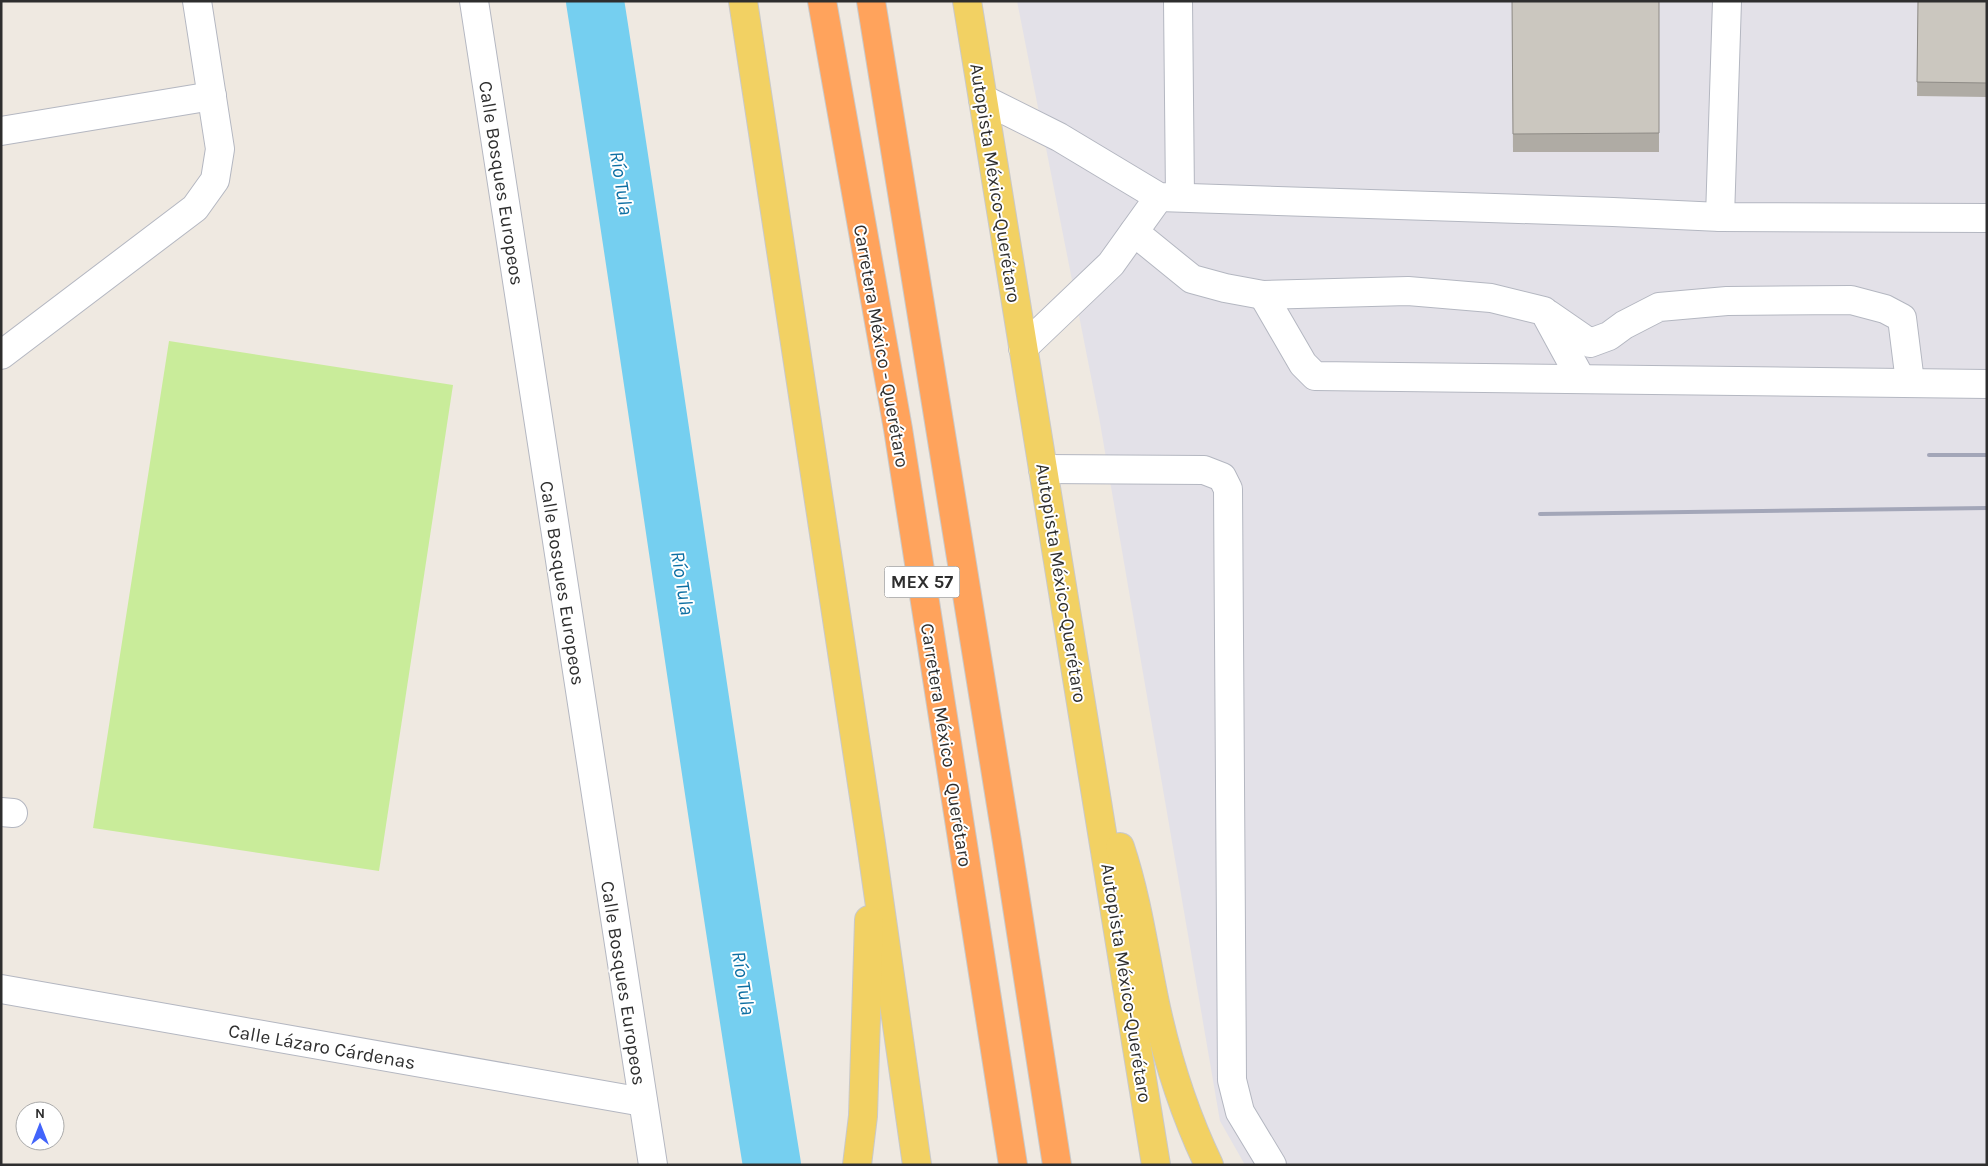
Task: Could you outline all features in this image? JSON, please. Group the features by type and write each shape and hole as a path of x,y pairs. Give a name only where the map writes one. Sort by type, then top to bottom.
{"highway":[{"name":"Carretera México - Querétaro","path":"822,1 899,439 1013,1165"},
{"name":"MEX 57","path":"871,1 1007,842 1057,1165"}],"main road":[{"path":"742,1 871,843 918,1165"},
{"name":"Autopista México-Querétaro","path":"967,1 1156,1165"},
{"path":"1093,774 1111,818 1135,900 1165,1046 1194,1134 1209,1165"},
{"path":"857,1165 863,1116 871,843"}],"street":[{"path":"1,355 195,208 215,180 220,149 197,1"},
{"name":"Calle Bosques Europeos","path":"474,1 653,1165"},
{"path":"1023,348 1111,264 1134,232 1170,198 1178,1"},
{"path":"1720,217 1727,1"},
{"path":"1,131 212,96"},
{"path":"983,99 1059,137 1170,198 1720,217 1987,218"},
{"path":"1134,232 1192,280 1262,295 1408,291 1491,298 1544,312 1590,343 1609,336 1624,325 1659,307 1728,301 1851,300 1886,309 1902,318 1910,382"},
{"path":"1262,295 1303,364 1315,376 1987,384"},
{"path":"1544,312 1581,379"},
{"path":"1043,469 1204,470 1222,477 1228,489 1232,1080 1240,1112 1272,1165"},
{"name":"Calle Lázaro Cárdenas","path":"1,989 643,1102"}],"shaded area":[{"path":"1017,1 1987,1 1987,1165 1245,1165 1220,1121 1099,417"}],"green space":[{"path":"169,341 453,385 379,871 93,828"}],"building":[{"path":"1512,1 1659,1 1659,133 1513,134"},
{"path":"1918,1 1987,1 1987,83 1917,82"}],"waterway":[{"name":"Río Tula","path":"595,1 726,874 772,1165"}],"railway":[{"path":"1929,455 1987,455"},
{"path":"1540,514 1987,508"}]}
